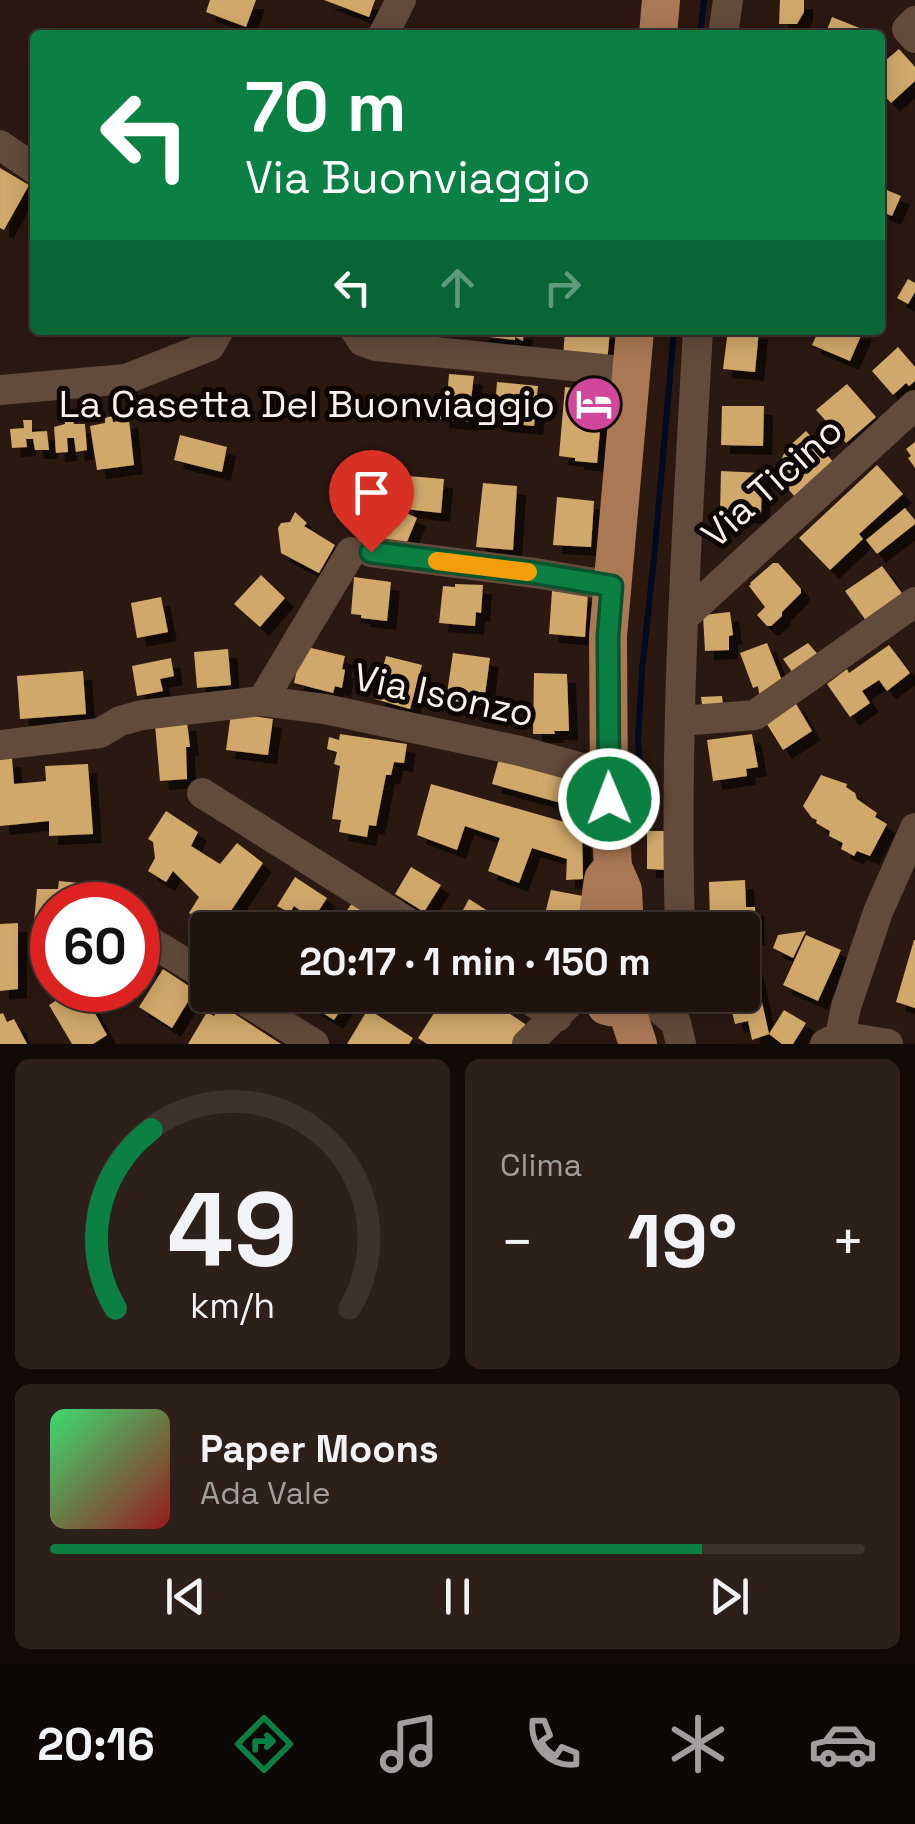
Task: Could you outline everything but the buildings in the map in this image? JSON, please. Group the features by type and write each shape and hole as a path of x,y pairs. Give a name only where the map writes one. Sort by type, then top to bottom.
{"main road":[{"path":"658,30 661,0"},
{"path":"625,912 624,890 614,867 608,775 608,636 635,335"},
{"path":"598,912 602,879 614,867"},
{"path":"616,1044 632,1012"},
{"path":"635,1012 638,1044"}],"street":[{"path":"386,30 401,0"},
{"path":"724,30 728,0"},
{"path":"915,22 907,29 915,38"},
{"path":"0,145 30,166"},
{"path":"0,390 126,378 210,346 216,335"},
{"path":"358,335 362,341 376,346 632,372"},
{"path":"680,912 680,721 698,335"},
{"name":"Via Ticino","path":"684,617 915,405"},
{"path":"262,701 361,552 612,586"},
{"path":"680,721 754,715 915,602"},
{"name":"Via Isonzo","path":"0,745 100,733 120,721 142,715 262,701 520,750 608,775"},
{"path":"202,793 391,912"},
{"path":"888,1044 833,1040 878,912 915,828"},
{"path":"160,948 190,967"},
{"path":"263,1012 314,1044"},
{"path":"549,1012 557,1017"},
{"path":"528,1044 557,1017 592,1012"}],"waterway":[{"path":"701,30 704,0"},
{"path":"643,810 638,741 642,670 674,335"}],"slow traffic":[{"path":"437,561 528,572"}],"place":[{"name":"La Casetta Del Buonviaggio","path":"594,404"}],"route":[{"path":"371,552 612,586 608,636 609,799"}]}
